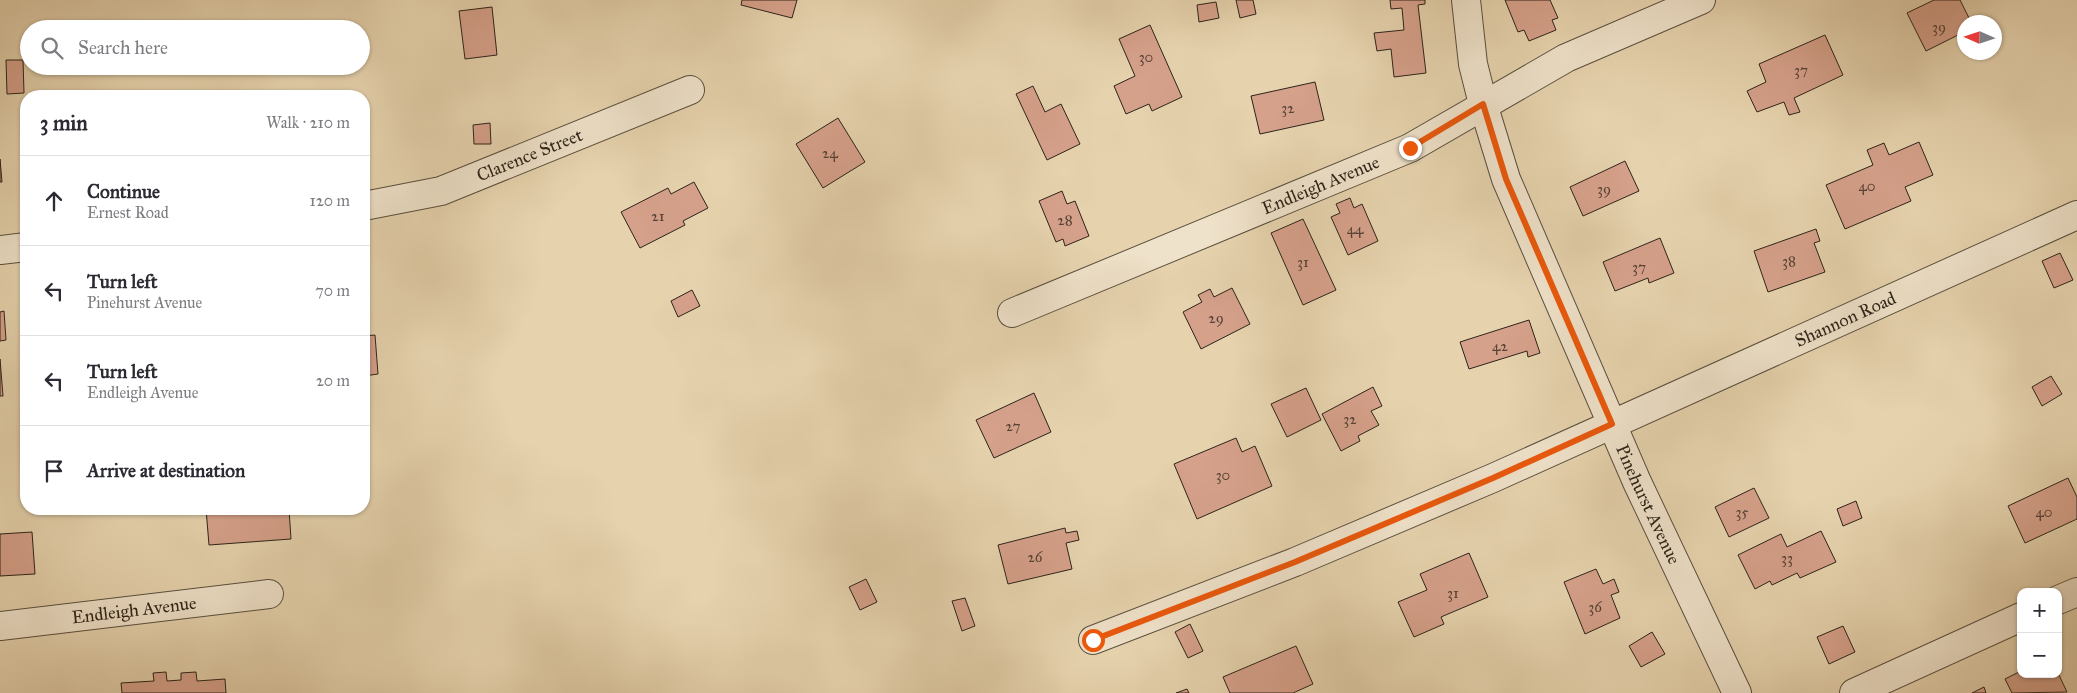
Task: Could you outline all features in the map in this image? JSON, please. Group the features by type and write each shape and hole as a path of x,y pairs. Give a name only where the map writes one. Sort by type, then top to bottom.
{"street":[{"name":"Pinehurst Avenue","path":"1466,0 1473,64 1506,179 1637,482 1737,693"},
{"name":"Endleigh Avenue","path":"1012,313 1410,148 1483,104 1566,58 1701,0"},
{"name":"Clarence Street","path":"370,205 441,191 690,90"},
{"name":"Shannon Road","path":"1093,640 1295,562 1493,478 2077,215"},
{"path":"0,250 20,248"},
{"path":"2062,598 2077,592"},
{"name":"Endleigh Avenue","path":"0,626 269,594"},
{"path":"1854,693 2017,619"}],"building":[{"path":"742,0 797,0 792,18 741,5"},
{"path":"1236,0 1253,0 1256,14 1240,18"},
{"path":"1390,0 1425,0 1425,4 1418,5 1426,73 1394,77 1391,49 1377,51 1374,33 1404,30 1402,8 1391,9"},
{"path":"1505,0 1550,0 1558,18 1552,20 1556,30 1529,41 1524,30 1518,32"},
{"path":"1934,0 1960,0 1968,15 1957,15 1957,36 1926,51 1907,13"},
{"path":"1216,2 1219,18 1199,22 1197,5"},
{"path":"492,7 497,55 465,59 459,11"},
{"path":"1150,25 1182,97 1152,111 1149,104 1126,114 1114,86 1135,76 1119,39"},
{"path":"1825,35 1843,75 1794,98 1800,112 1789,115 1784,102 1757,112 1747,91 1766,82 1759,64"},
{"path":"6,60 20,60 20,75 23,75 24,90 20,90 20,93 7,94"},
{"path":"1315,82 1324,120 1260,134 1251,96"},
{"path":"1033,86 1045,112 1061,104 1080,144 1047,160 1016,94"},
{"path":"838,118 865,162 823,188 796,144"},
{"path":"490,123 491,144 474,144 473,125"},
{"path":"1919,142 1933,175 1905,187 1911,201 1845,229 1826,185 1873,165 1867,150 1884,143 1889,155"},
{"path":"0,159 2,182 0,182"},
{"path":"1625,161 1639,191 1583,216 1570,187"},
{"path":"694,182 708,208 683,221 685,225 640,248 621,212 668,188 671,194"},
{"path":"1062,191 1067,204 1075,201 1089,236 1065,246 1063,239 1056,242 1039,201"},
{"path":"1350,198 1354,208 1362,204 1378,241 1348,255 1331,217 1340,213 1336,204"},
{"path":"1303,219 1336,290 1303,305 1271,233"},
{"path":"1816,229 1820,241 1814,243 1825,272 1768,292 1754,251"},
{"path":"1660,238 1674,273 1649,283 1648,278 1615,291 1603,262"},
{"path":"2060,253 2073,280 2054,288 2042,261"},
{"path":"1232,288 1250,324 1201,349 1183,312 1202,302 1198,295 1210,289 1214,297"},
{"path":"692,290 700,306 678,317 671,301"},
{"path":"4,311 6,340 0,341 0,312"},
{"path":"1529,320 1540,353 1528,357 1527,351 1469,369 1460,342"},
{"path":"370,335 375,335 378,374 370,375"},
{"path":"0,359 3,396 0,396"},
{"path":"2051,376 2062,394 2042,406 2032,387"},
{"path":"1373,387 1382,406 1371,411 1379,425 1358,436 1360,441 1341,451 1322,414"},
{"path":"1306,388 1321,420 1287,437 1271,404"},
{"path":"1034,393 1051,432 994,458 976,420"},
{"path":"1236,438 1242,452 1255,446 1272,486 1197,519 1174,464"},
{"path":"2068,478 2077,497 2077,519 2025,543 2008,506"},
{"path":"1754,488 1769,518 1729,537 1715,507"},
{"path":"1856,501 1862,518 1843,526 1837,509"},
{"path":"206,515 289,515 291,539 209,545"},
{"path":"1065,528 1066,533 1077,531 1079,540 1066,543 1072,569 1008,584 998,545"},
{"path":"1821,531 1836,562 1800,578 1797,573 1772,585 1770,581 1755,589 1738,555 1781,534 1787,547"},
{"path":"32,532 35,574 0,576 0,534"},
{"path":"1469,553 1488,597 1441,617 1444,624 1414,637 1398,602 1427,590 1420,574"},
{"path":"1596,569 1603,584 1614,579 1619,592 1611,595 1620,618 1585,634 1564,582"},
{"path":"866,579 877,602 860,610 849,587"},
{"path":"965,598 975,626 962,631 952,601"},
{"path":"1190,624 1203,651 1188,658 1175,632"},
{"path":"1843,626 1855,652 1829,664 1817,637"},
{"path":"1652,632 1665,654 1641,667 1629,646"},
{"path":"1296,646 1313,684 1293,693 1230,693 1223,677"},
{"path":"166,672 167,681 181,680 181,673 196,672 197,681 225,679 226,693 122,693 121,683 154,681 153,673"},
{"path":"2017,673 2017,678 2060,678 2067,692 2012,693 2005,679"},
{"path":"1984,687 1986,693 1972,693"},
{"path":"1187,689 1189,693 1176,693"}],"route":[{"path":"1093,640 1295,562 1493,478 1612,424 1557,294 1522,219 1506,179 1483,104 1410,148"}]}
